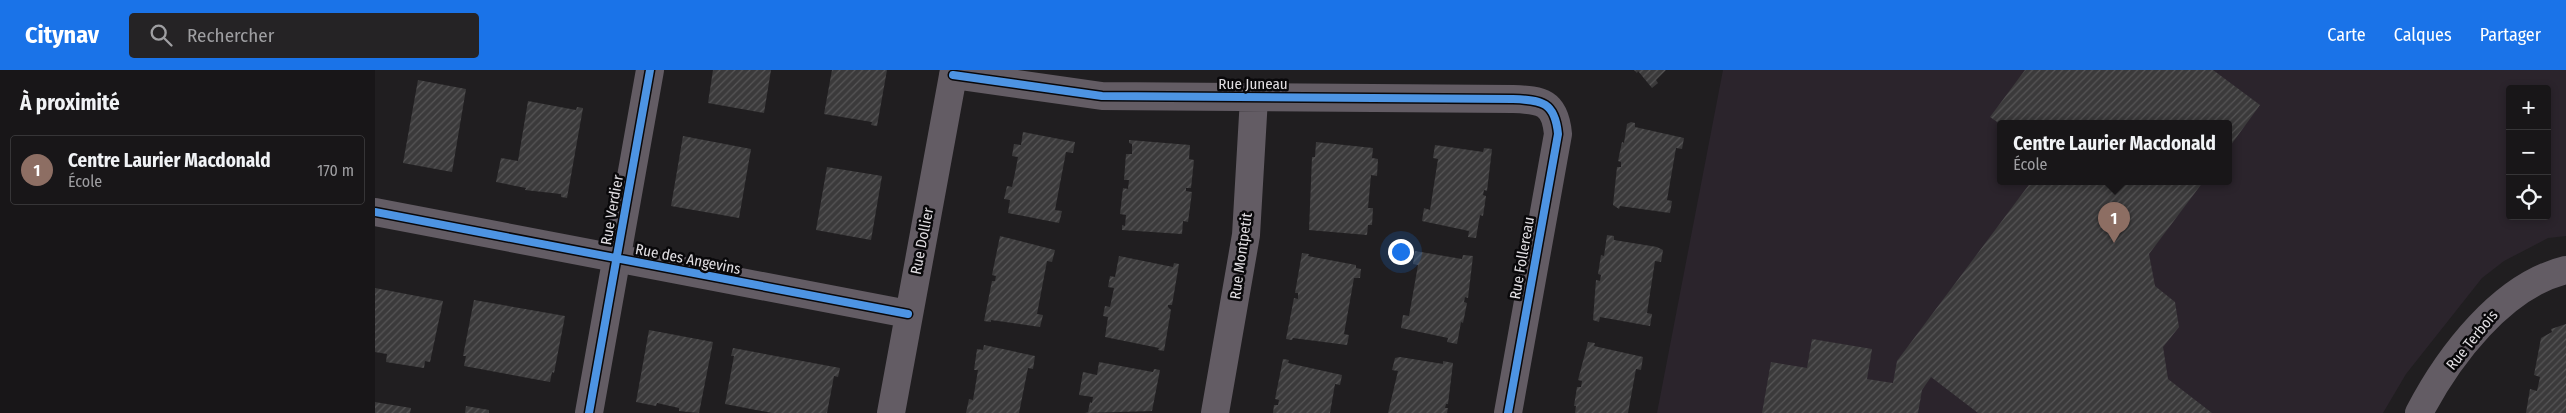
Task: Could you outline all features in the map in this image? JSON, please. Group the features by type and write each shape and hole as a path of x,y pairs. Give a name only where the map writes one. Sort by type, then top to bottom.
{"street":[{"name":"Rue Verdier","path":"589,413 650,70"},
{"name":"Rue Juneau","path":"953,72 1102,96 1528,100 1542,101 1551,109"},
{"name":"Rue Dollier","path":"891,413 953,72"},
{"name":"Rue Montpetit","path":"1215,413 1246,235 1254,98"},
{"name":"Rue Follereau","path":"1508,413 1559,134 1557,120 1551,109"},
{"name":"Rue des Angevins","path":"375,212 617,260 908,314"},
{"name":"Rue Terbois","path":"2419,413 2460,351 2494,310 2525,288 2566,270"}],"shaded area":[{"path":"1723,70 2566,70 2566,236 2548,238 2504,261 2482,278 2406,374 2383,413 1657,413"}],"building":[{"path":"713,70 771,70 764,113 708,103"},
{"path":"832,70 887,70 877,126 871,125 872,122 824,114"},
{"path":"1634,70 1666,70 1656,80 1658,83 1652,88 1638,71 1637,73"},
{"path":"2025,70 2213,70 2260,105 2232,144 2232,120 1997,120 1997,122 1990,117"},
{"path":"418,80 466,89 452,172 403,163"},
{"path":"528,101 576,110 577,107 583,108 567,198 561,197 561,194 525,190 526,188 496,182 501,158 518,161"},
{"path":"1635,123 1635,127 1684,138 1682,149 1676,148 1667,200 1672,201 1670,213 1620,206 1619,209 1613,205 1617,167 1621,167 1621,162 1618,161 1622,142 1624,143 1627,124"},
{"path":"1023,132 1075,142 1073,153 1066,152 1055,210 1062,211 1059,223 1008,213 1010,200 1004,199 1007,186 1012,187 1018,157 1012,156 1014,144 1021,145"},
{"path":"683,136 751,149 739,218 671,206"},
{"path":"1129,140 1190,145 1189,159 1194,160 1191,188 1186,188 1186,191 1192,192 1188,222 1183,221 1182,234 1122,230 1122,225 1125,226 1126,215 1120,214 1123,188 1128,189 1129,180 1124,180 1126,154 1132,154 1132,144 1129,143"},
{"path":"1316,142 1373,148 1372,158 1378,159 1377,176 1371,175 1368,208 1373,208 1372,225 1368,225 1367,235 1309,230 1312,157 1315,157"},
{"path":"1435,145 1483,152 1484,148 1492,149 1487,191 1484,190 1483,195 1486,196 1483,216 1480,215 1476,238 1468,237 1469,231 1422,221 1424,208 1430,210 1438,159 1433,158"},
{"path":"827,167 882,176 871,240 816,230"},
{"path":"2029,185 2201,185 2149,254 2155,286 2175,302 2179,327 2163,347 2168,379 2212,413 1978,413 1931,377 1922,390 1918,413 1762,413 1771,362 1807,368 1812,339 1872,349 1867,379 1893,383 1897,361"},
{"path":"1607,235 1614,236 1614,240 1657,247 1663,250 1661,262 1655,261 1647,313 1652,314 1650,326 1600,317 1599,322 1593,320 1596,280 1600,281 1601,275 1598,274 1601,255 1604,256"},
{"path":"1000,236 1055,250 1052,262 1047,261 1037,314 1043,315 1040,327 991,320 991,322 984,321 992,281 995,281 996,276 992,275"},
{"path":"1415,251 1462,259 1463,255 1473,256 1468,298 1465,297 1464,302 1467,303 1457,344 1447,342 1448,338 1401,328 1403,315 1409,316 1418,265 1413,264"},
{"path":"1302,253 1309,254 1308,256 1356,265 1356,268 1361,269 1360,278 1354,278 1344,334 1349,335 1347,345 1293,338 1292,340 1286,339 1294,298 1298,299 1298,293 1295,293"},
{"path":"1119,256 1173,267 1174,263 1179,264 1172,305 1168,305 1171,310 1164,351 1158,350 1159,348 1105,337 1108,317 1103,316 1105,306 1110,307 1114,288 1108,287 1110,276 1115,277"},
{"path":"375,288 443,301 430,362 425,361 424,368 386,362 387,354 375,352"},
{"path":"474,300 565,316 554,373 552,372 550,382 464,366 466,356 463,356"},
{"path":"2566,324 2566,413 2526,413 2530,389 2537,391 2540,377 2534,375 2541,338 2552,332 2551,329"},
{"path":"649,330 713,342 699,413 679,411 679,408 657,403 656,406 636,402"},
{"path":"1588,342 1595,343 1594,346 1643,357 1641,370 1636,369 1628,413 1575,413 1576,406 1574,406 1577,387 1581,387 1582,381 1578,380"},
{"path":"984,345 1035,356 1033,369 1028,368 1019,413 966,413 969,399 973,400 978,370 974,370 977,349 983,350"},
{"path":"733,348 840,368 838,377 834,376 827,413 772,413 725,404 734,356 731,356"},
{"path":"1400,357 1443,364 1443,361 1453,363 1448,404 1446,404 1445,408 1448,408 1447,413 1388,413 1398,371 1392,370 1395,358"},
{"path":"1283,359 1289,360 1288,363 1342,375 1340,385 1335,384 1330,413 1273,413 1274,405 1278,405 1279,400 1275,399"},
{"path":"1099,362 1153,372 1154,369 1160,370 1152,411 1085,413 1088,412 1093,397 1079,395 1083,372 1097,375"},
{"path":"375,402 411,408 410,413 375,413"},
{"path":"466,406 489,410 489,413 465,413"}],"cycle path":[{"path":"589,413 650,70"},
{"path":"953,75 1102,96 1513,99 1532,100 1545,105 1554,115 1558,134 1508,413"},
{"path":"375,212 908,314"}],"place":[{"name":"Centre Laurier Macdonald","path":"2114,243"}]}
